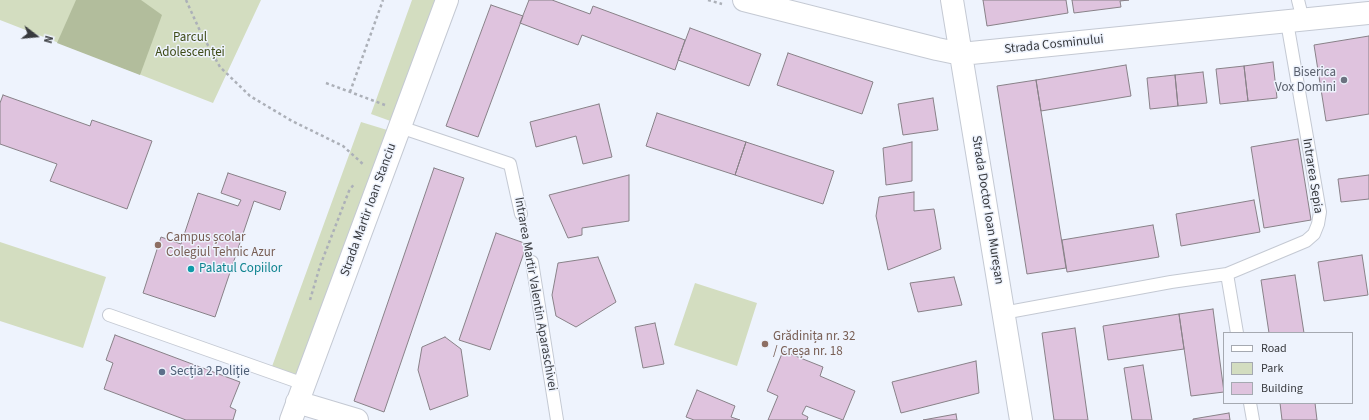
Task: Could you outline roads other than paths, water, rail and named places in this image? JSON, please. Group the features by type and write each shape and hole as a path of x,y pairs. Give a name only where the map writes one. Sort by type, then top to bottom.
{"street":[{"name":"Strada Martir Ioan Stanciu","path":"297,402 447,0"},
{"name":"Strada Cosminului","path":"744,0 961,54 1296,14 1369,13"},
{"name":"Strada Doctor Ioan Mureșan","path":"952,0 1021,420"},
{"path":"297,402 357,420"}],"lane":[{"name":"Intrarea Sepia","path":"1003,313 1171,282 1227,274 1306,241 1314,234 1318,224 1320,212 1296,14"},
{"name":"Intrarea Martir Valentin Aparaschivei","path":"400,127 510,164 521,214"},
{"name":"Intrarea Martir Valentin Aparaschivei","path":"532,262 558,420"},
{"path":"1227,274 1237,332"},
{"path":"109,315 297,402"},
{"path":"1250,404 1253,420"}],"place":[{"name":"Biserica Vox Domini","path":"1344,80"},
{"name":"Campus școlar Colegiul Tehnic Azur","path":"158,245"},
{"name":"Palatul Copiilor","path":"191,269"},
{"name":"Grădinița nr. 32 / Creșa nr. 18","path":"765,344"},
{"name":"Secția 2 Poliție","path":"162,372"}],"park label":[{"name":"Parcul Adolescenței","path":"190,46"}]}
